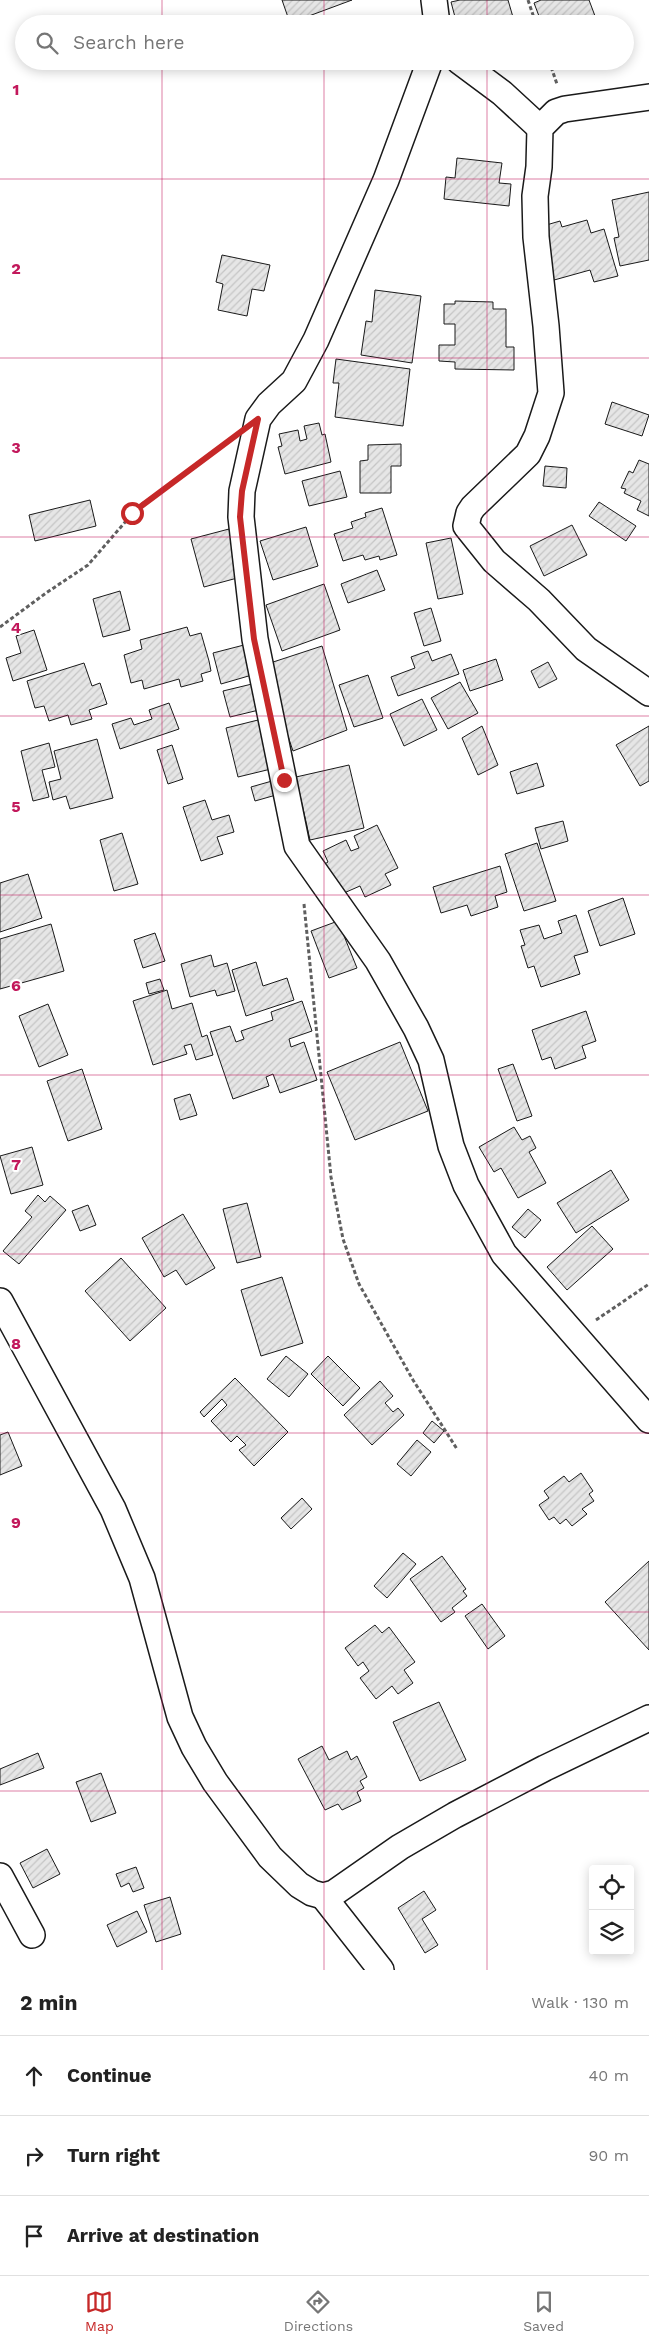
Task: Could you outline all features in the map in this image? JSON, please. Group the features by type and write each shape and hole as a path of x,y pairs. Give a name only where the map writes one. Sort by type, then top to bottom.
{"street":[{"path":"434,0 436,15"},
{"path":"427,70 386,180 316,340 294,381 269,404 258,419 242,491 240,517 254,639 297,846 378,961 416,1028 430,1060 451,1146 466,1185 504,1254 649,1420"},
{"path":"471,70 502,93 540,128"},
{"path":"649,97 565,109 556,112 540,128 539,167 535,196 536,237 548,345 550,393 537,436 528,454 473,507 468,513 466,526 494,561 539,600 586,649 649,693"},
{"path":"0,1301 113,1509 142,1578 180,1718 194,1747 215,1782 270,1857 298,1885 312,1893 323,1896 381,1970"},
{"path":"323,1896 344,1887 400,1847 455,1815 545,1768 649,1718"},
{"path":"0,1876 32,1935"}],"path":[{"path":"528,0 533,15"},
{"path":"0,627 88,565 140,506 258,419"},
{"path":"304,900 315,1037 331,1177 343,1239 359,1284 414,1380 457,1449"},
{"path":"574,1334 649,1284"}],"building":[{"path":"282,0 352,0 312,15 287,15"},
{"path":"460,0 508,0 512,15 454,15 451,2"},
{"path":"541,0 589,0 595,15 539,15 534,3"},
{"path":"457,158 502,163 499,183 511,184 509,206 444,199 446,177 455,178"},
{"path":"649,192 649,260 620,266 614,238 619,237 612,200"},
{"path":"587,220 591,233 604,229 618,276 594,282 590,270 547,282 543,226 560,221 562,227"},
{"path":"222,255 270,265 264,291 252,289 247,316 218,310 223,284 216,282"},
{"path":"375,290 421,296 412,363 361,355 366,321 372,322"},
{"path":"455,301 493,302 493,309 506,309 506,347 514,347 514,370 455,369 455,362 439,361 439,345 455,345 455,324 444,324 444,304 455,304"},
{"path":"336,359 410,369 403,426 335,417 339,383 333,383"},
{"path":"612,402 649,415 642,436 605,424"},
{"path":"319,423 322,435 325,434 331,462 285,474 278,447 282,446 279,434 298,430 300,441 307,439 304,426"},
{"path":"401,444 401,466 391,466 391,493 360,493 360,461 368,460 368,445"},
{"path":"639,460 649,464 649,516 637,510 641,501 624,493 626,489 621,488 629,471 633,473"},
{"path":"545,466 567,468 566,488 543,486"},
{"path":"340,471 347,497 309,506 302,481"},
{"path":"90,500 96,526 35,541 29,515"},
{"path":"599,502 636,526 626,541 589,516"},
{"path":"382,508 397,555 380,560 379,556 365,560 363,555 343,561 334,534 353,528 351,522 366,517 365,513"},
{"path":"572,525 587,555 544,576 530,546"},
{"path":"306,527 318,566 273,580 260,541"},
{"path":"229,529 241,577 204,587 191,539"},
{"path":"451,538 463,594 438,599 426,543"},
{"path":"377,570 385,590 348,603 341,584"},
{"path":"324,584 340,630 282,651 266,605"},
{"path":"120,591 130,630 103,637 93,599"},
{"path":"431,608 441,641 424,646 414,613"},
{"path":"187,627 190,636 201,633 211,671 201,674 203,681 181,687 179,679 144,689 142,680 131,683 124,655 142,649 140,640"},
{"path":"34,630 47,670 13,681 6,658 21,653 16,636"},
{"path":"244,645 252,675 221,684 213,653"},
{"path":"322,646 347,730 293,751 264,665"},
{"path":"428,651 432,661 451,654 459,674 398,696 391,677 415,668 411,657"},
{"path":"496,659 503,680 470,691 463,670"},
{"path":"548,662 557,679 539,688 531,671"},
{"path":"84,663 92,686 100,683 107,704 89,710 92,719 71,725 68,715 49,721 44,706 35,708 27,681"},
{"path":"368,675 383,718 354,727 339,685"},
{"path":"460,682 478,713 448,729 431,698"},
{"path":"252,684 259,710 230,717 223,691"},
{"path":"422,699 437,730 404,746 390,714"},
{"path":"169,703 179,729 120,749 112,724 131,718 134,725 152,719 149,710"},
{"path":"258,720 271,769 238,777 226,728"},
{"path":"482,726 498,765 478,775 462,738"},
{"path":"649,726 649,781 640,786 616,745"},
{"path":"97,739 113,798 70,809 66,796 53,800 49,782 61,779 54,751"},
{"path":"49,743 55,767 42,770 49,797 33,801 21,751"},
{"path":"172,745 183,779 168,784 157,750"},
{"path":"537,763 544,786 517,794 510,772"},
{"path":"349,765 364,828 310,840 296,777"},
{"path":"272,781 276,795 255,801 251,787"},
{"path":"205,800 212,820 229,815 234,832 217,837 223,854 201,861 183,807"},
{"path":"563,821 568,841 541,849 535,828"},
{"path":"377,825 398,868 385,874 391,885 365,897 360,886 337,896 323,865 328,862 323,851 346,840 351,851 359,848 354,836"},
{"path":"122,833 138,884 114,891 100,840"},
{"path":"537,843 556,901 524,911 505,854"},
{"path":"500,866 507,892 495,896 498,907 471,916 467,905 441,913 433,887"},
{"path":"28,874 42,918 0,932 0,883"},
{"path":"623,898 635,934 600,946 588,911"},
{"path":"576,915 588,952 574,956 580,974 541,987 534,966 528,968 521,946 525,945 520,930 539,925 544,939 562,933 558,921"},
{"path":"338,921 357,968 329,978 311,931"},
{"path":"51,924 64,971 0,989 0,939"},
{"path":"155,933 165,961 143,968 134,940"},
{"path":"211,955 214,967 227,963 235,991 217,996 215,990 190,997 181,964"},
{"path":"256,962 263,986 287,978 294,1000 246,1016 232,970"},
{"path":"160,979 164,990 149,994 146,983"},
{"path":"167,990 172,1009 192,1003 202,1037 207,1035 213,1055 196,1060 191,1044 184,1046 187,1054 153,1065 133,1001"},
{"path":"302,1001 312,1031 289,1039 291,1047 304,1042 317,1080 280,1093 273,1074 266,1077 269,1086 233,1099 210,1032 230,1026 236,1042 244,1039 241,1031 273,1020 271,1012"},
{"path":"48,1004 68,1055 39,1067 19,1016"},
{"path":"586,1011 596,1041 582,1046 586,1058 555,1069 551,1057 542,1060 532,1030"},
{"path":"400,1042 428,1111 355,1140 327,1072"},
{"path":"513,1064 532,1116 517,1121 498,1069"},
{"path":"82,1069 102,1129 68,1141 47,1081"},
{"path":"190,1094 197,1115 180,1120 174,1099"},
{"path":"514,1127 522,1140 530,1136 536,1148 529,1152 546,1183 518,1198 501,1168 494,1172 479,1147"},
{"path":"32,1147 43,1185 11,1194 0,1156"},
{"path":"611,1170 629,1200 576,1233 557,1203"},
{"path":"38,1195 45,1202 50,1196 66,1210 19,1264 3,1251 32,1217 25,1211"},
{"path":"247,1203 261,1257 237,1263 223,1209"},
{"path":"88,1205 96,1225 80,1231 72,1211"},
{"path":"528,1209 541,1220 525,1238 512,1227"},
{"path":"183,1214 215,1268 186,1285 176,1270 164,1277 142,1238"},
{"path":"592,1226 613,1249 567,1290 547,1267"},
{"path":"121,1258 166,1308 130,1341 85,1291"},
{"path":"282,1277 303,1343 261,1356 241,1290"},
{"path":"286,1356 308,1374 289,1397 267,1379"},
{"path":"328,1356 360,1388 343,1406 311,1374"},
{"path":"235,1378 288,1432 254,1466 239,1450 246,1445 237,1436 231,1442 211,1421 227,1405 222,1399 204,1417 200,1412"},
{"path":"380,1381 393,1396 385,1403 393,1412 398,1408 404,1415 372,1445 344,1415"},
{"path":"432,1421 444,1431 434,1443 423,1433"},
{"path":"8,1432 22,1466 0,1475 0,1435"},
{"path":"417,1440 431,1452 411,1476 397,1464"},
{"path":"581,1473 593,1491 589,1494 594,1501 582,1509 587,1514 572,1526 566,1519 560,1524 554,1517 549,1520 539,1505 549,1498 544,1491 564,1476 569,1482"},
{"path":"302,1498 312,1509 291,1529 281,1518"},
{"path":"403,1553 416,1564 387,1598 374,1586"},
{"path":"442,1556 466,1589 463,1591 467,1596 452,1608 455,1612 441,1622 410,1579"},
{"path":"649,1561 649,1650 605,1602"},
{"path":"482,1604 505,1636 488,1649 465,1616"},
{"path":"375,1625 382,1633 389,1627 415,1662 404,1670 413,1683 398,1694 392,1686 376,1699 360,1678 369,1671 363,1662 358,1666 345,1648"},
{"path":"439,1702 466,1760 420,1781 393,1722"},
{"path":"322,1746 329,1760 347,1751 351,1760 357,1756 367,1777 360,1781 364,1788 357,1792 361,1801 342,1810 338,1804 325,1810 298,1759"},
{"path":"38,1753 44,1768 0,1785 0,1769"},
{"path":"101,1773 116,1813 91,1822 76,1782"},
{"path":"47,1849 60,1874 33,1888 20,1863"},
{"path":"136,1867 144,1888 133,1892 129,1883 121,1887 116,1874"},
{"path":"424,1891 436,1910 422,1919 438,1945 425,1953 398,1908"},
{"path":"170,1897 181,1934 156,1942 144,1905"},
{"path":"137,1911 147,1932 117,1947 107,1925"}],"route":[{"path":"132,513 258,419 242,491 240,517 254,639 284,780"}]}
